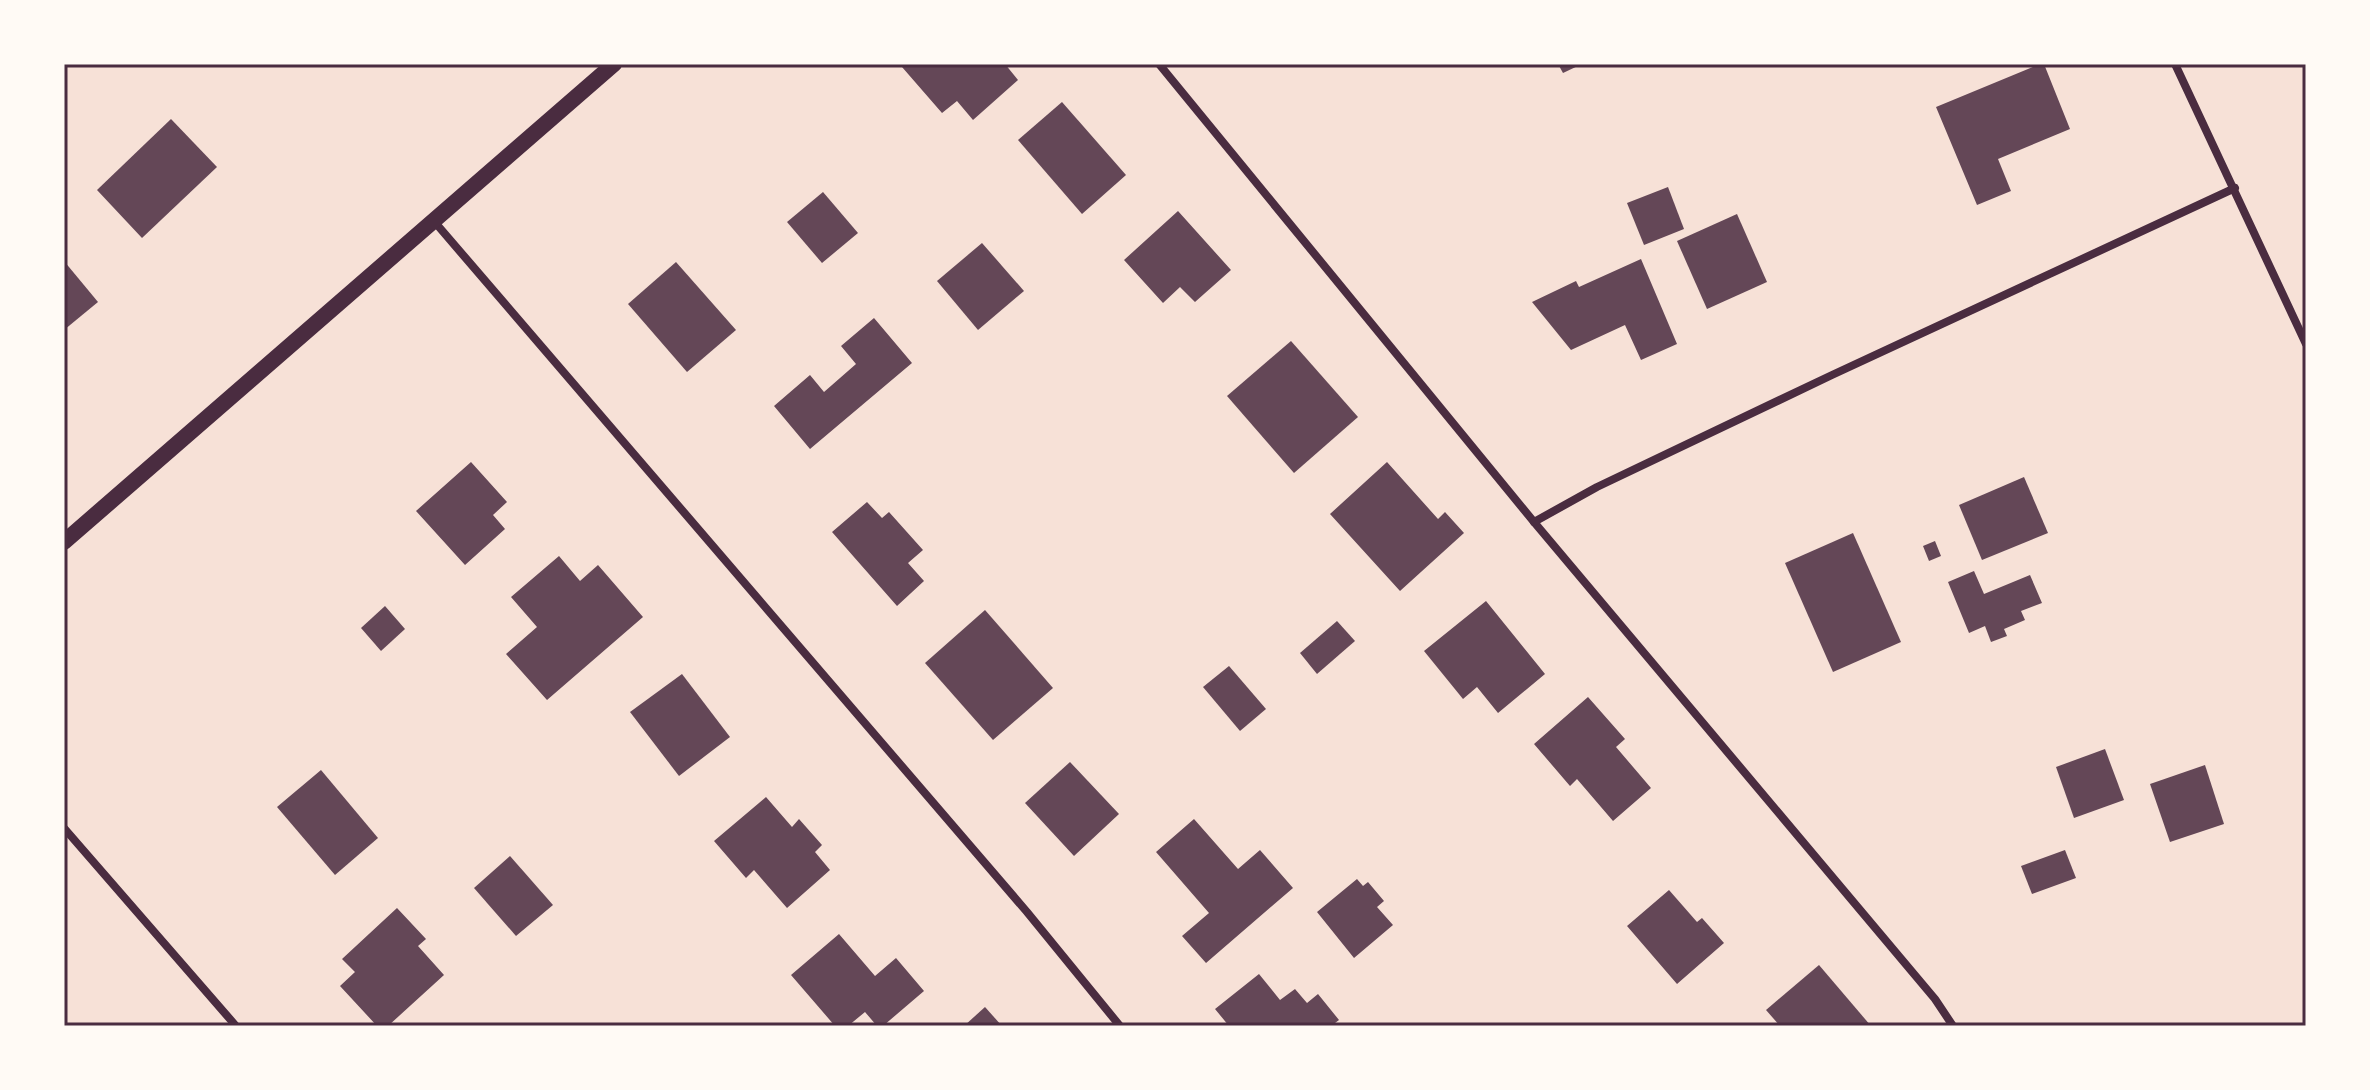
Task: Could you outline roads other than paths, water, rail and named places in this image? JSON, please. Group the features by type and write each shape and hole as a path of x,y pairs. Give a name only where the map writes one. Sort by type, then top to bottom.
{"main road":[{"path":"64,542 614,64"}],"street":[{"path":"1159,64 1534,522 1935,999 1953,1026"},
{"path":"2175,64 2306,344"},
{"path":"1534,522 1597,487 1844,369 2235,188"},
{"path":"433,220 1006,887 1120,1026"},
{"path":"64,828 236,1026"}]}
